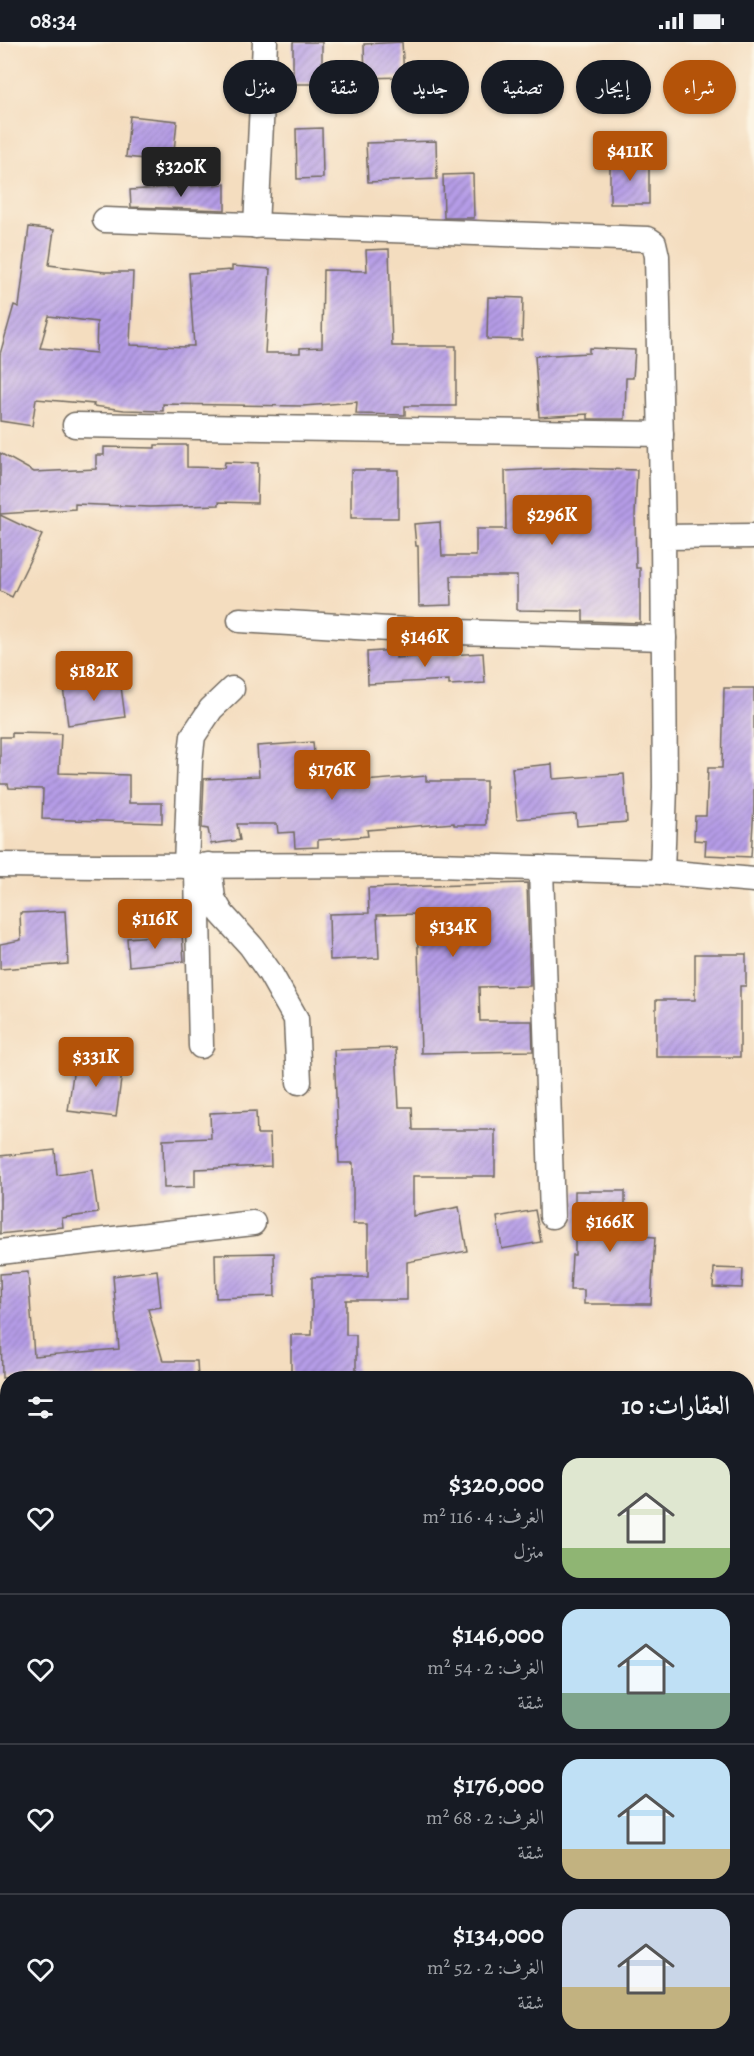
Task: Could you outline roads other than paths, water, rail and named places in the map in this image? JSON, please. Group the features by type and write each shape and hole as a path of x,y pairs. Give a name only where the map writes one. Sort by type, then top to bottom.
{"street":[{"path":"256,226 265,42"},
{"path":"105,220 648,239 654,243 657,256 663,537 665,798 662,872"},
{"path":"75,425 661,434"},
{"path":"663,537 754,536"},
{"path":"240,620 422,631 664,638"},
{"path":"201,1046 197,866 190,761 193,736 211,709 232,689"},
{"path":"0,865 436,865 662,872 754,880"},
{"path":"197,866 222,914 251,946 270,973 296,1019 299,1082"},
{"path":"541,868 552,1216"},
{"path":"0,1252 253,1223"}]}
